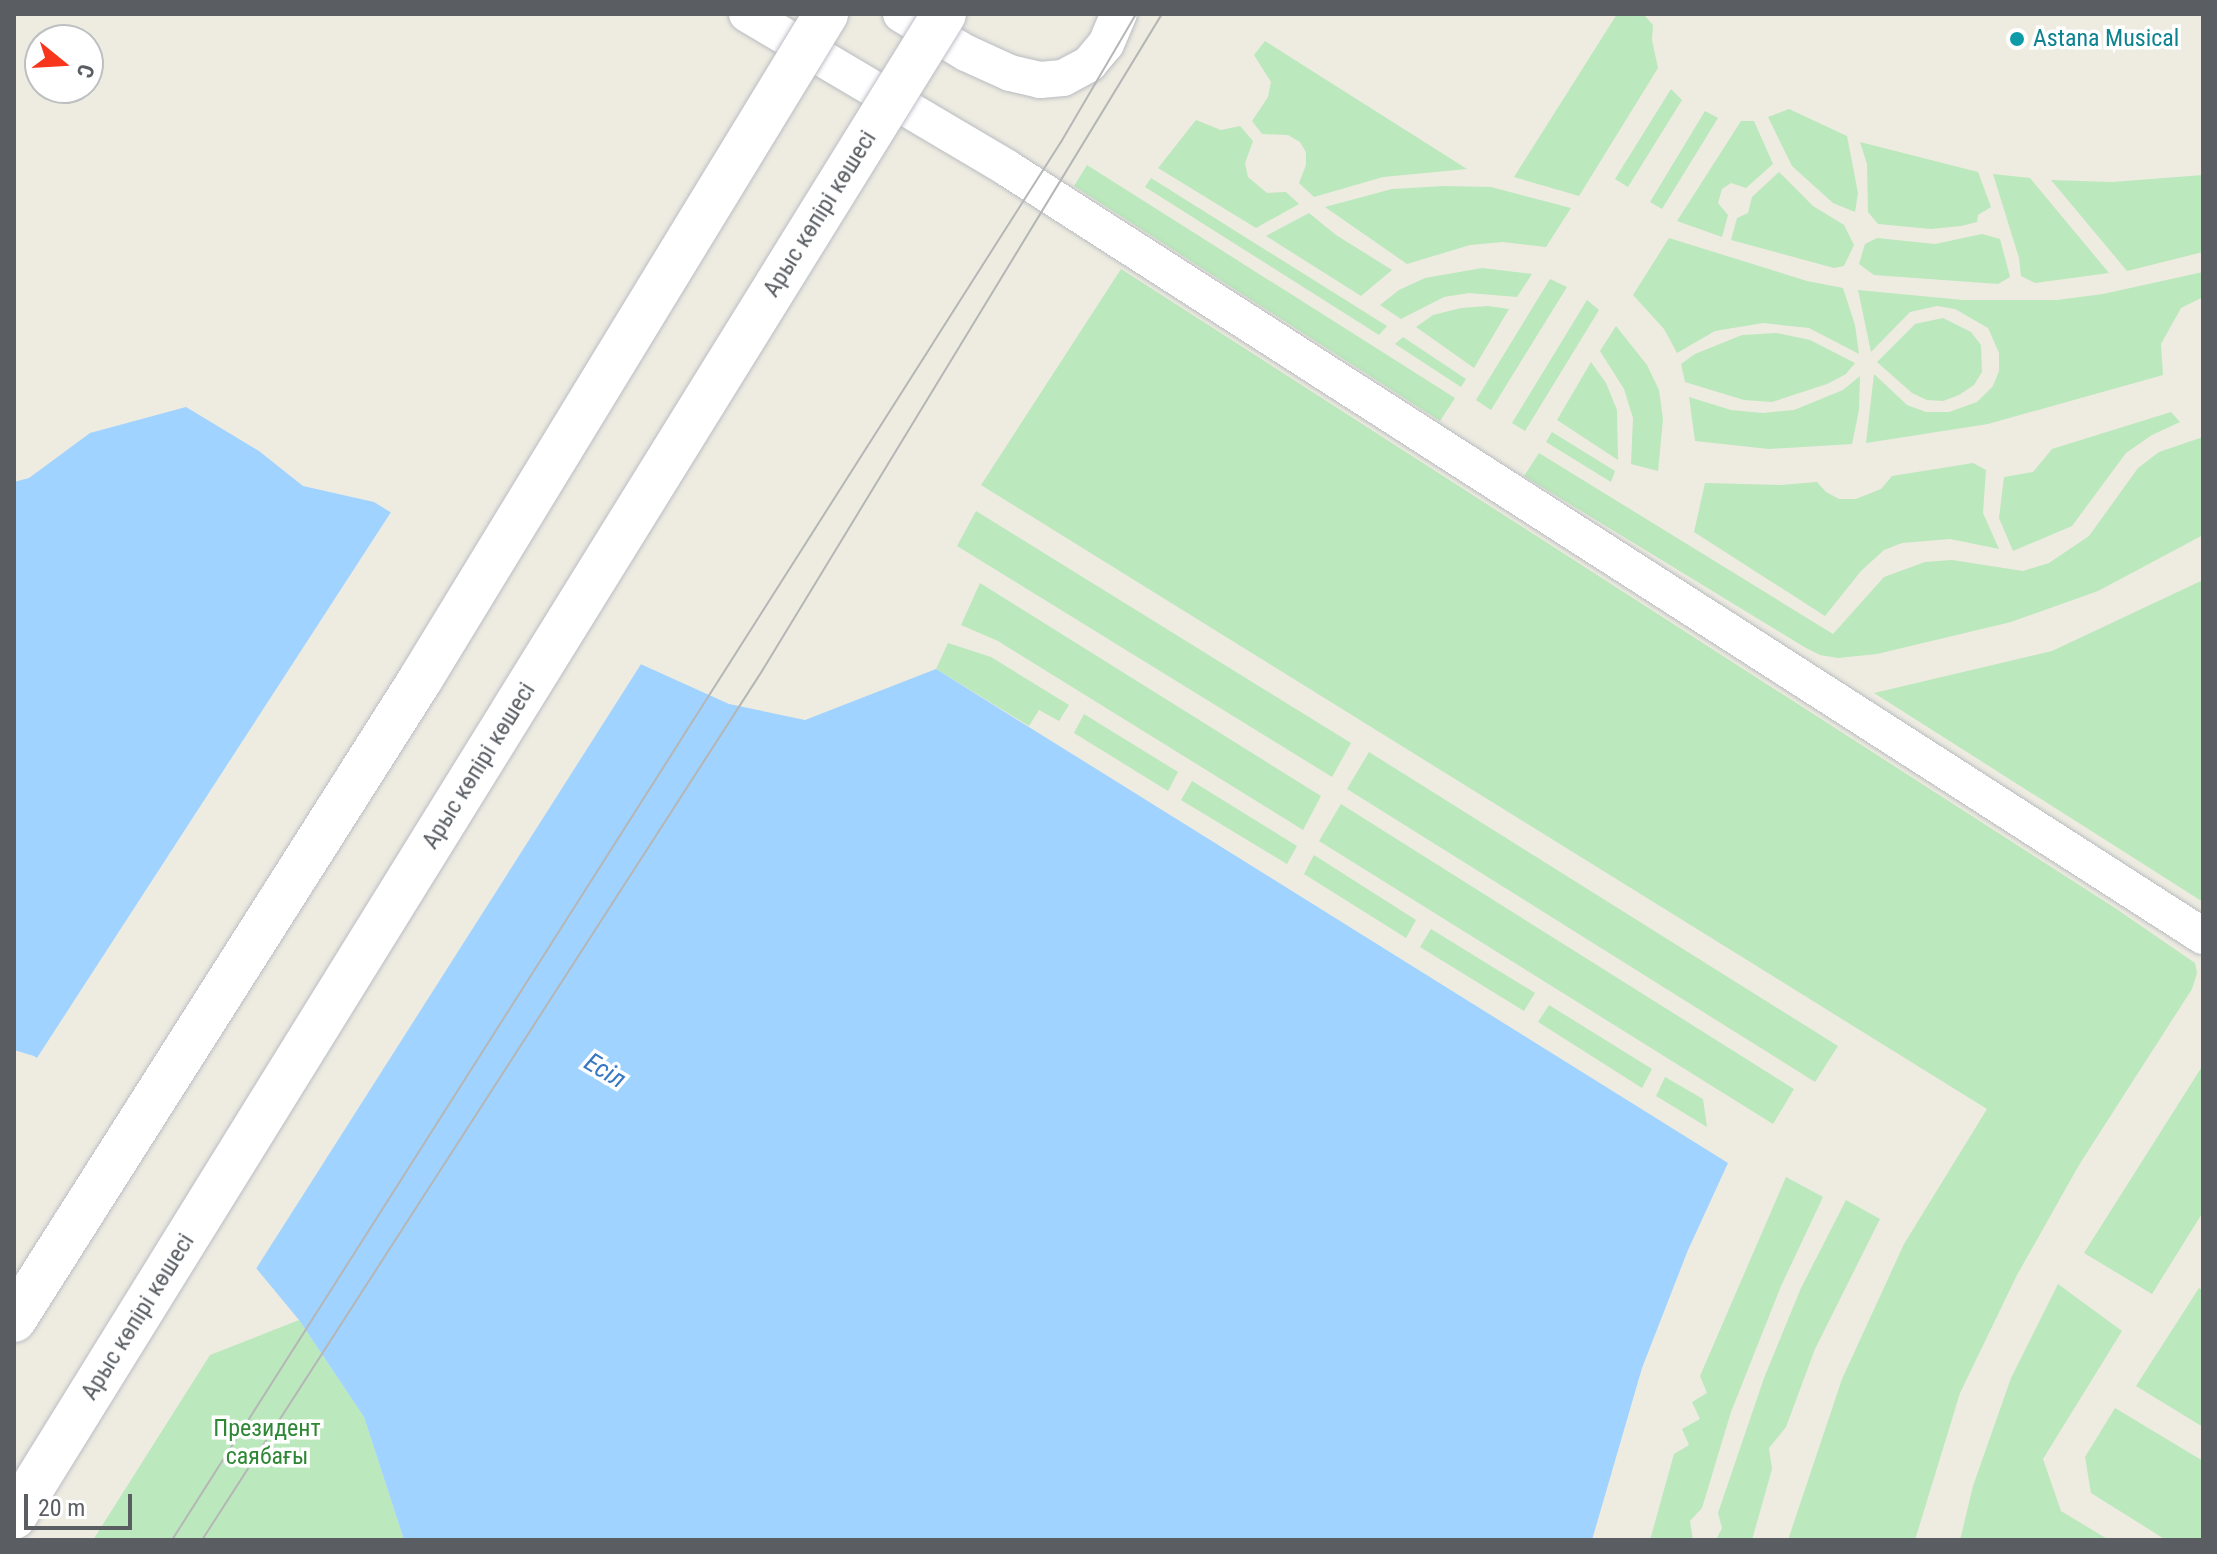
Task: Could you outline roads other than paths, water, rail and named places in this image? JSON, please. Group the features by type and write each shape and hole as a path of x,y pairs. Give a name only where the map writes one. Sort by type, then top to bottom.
{"main road":[{"path":"14,1320 420,680 826,14"},
{"name":"Арыс көпірі көшесі","path":"14,1517 944,14"}],"street":[{"path":"747,14 1007,168 2203,936"},
{"path":"901,14 966,53 1010,73 1040,80 1063,78 1089,64 1106,44 1119,14"}],"water":[{"name":"Есіл","path":"186,407 259,451 303,486 374,502 625,657 729,704 805,720 936,669 1728,1163 1688,1250 1642,1368 1592,1540 404,1540 364,1417 299,1320 256,1268 94,1095 34,1056 14,1050 14,482 29,478 90,433"}],"tram line":[{"path":"172,1540 1061,142 1136,14"},
{"path":"202,1540 762,671 1162,14"}],"place":[{"name":"Astana Musical","path":"2017,39"}],"park label":[{"name":"Президент саябағы","path":"267,1443"}]}
